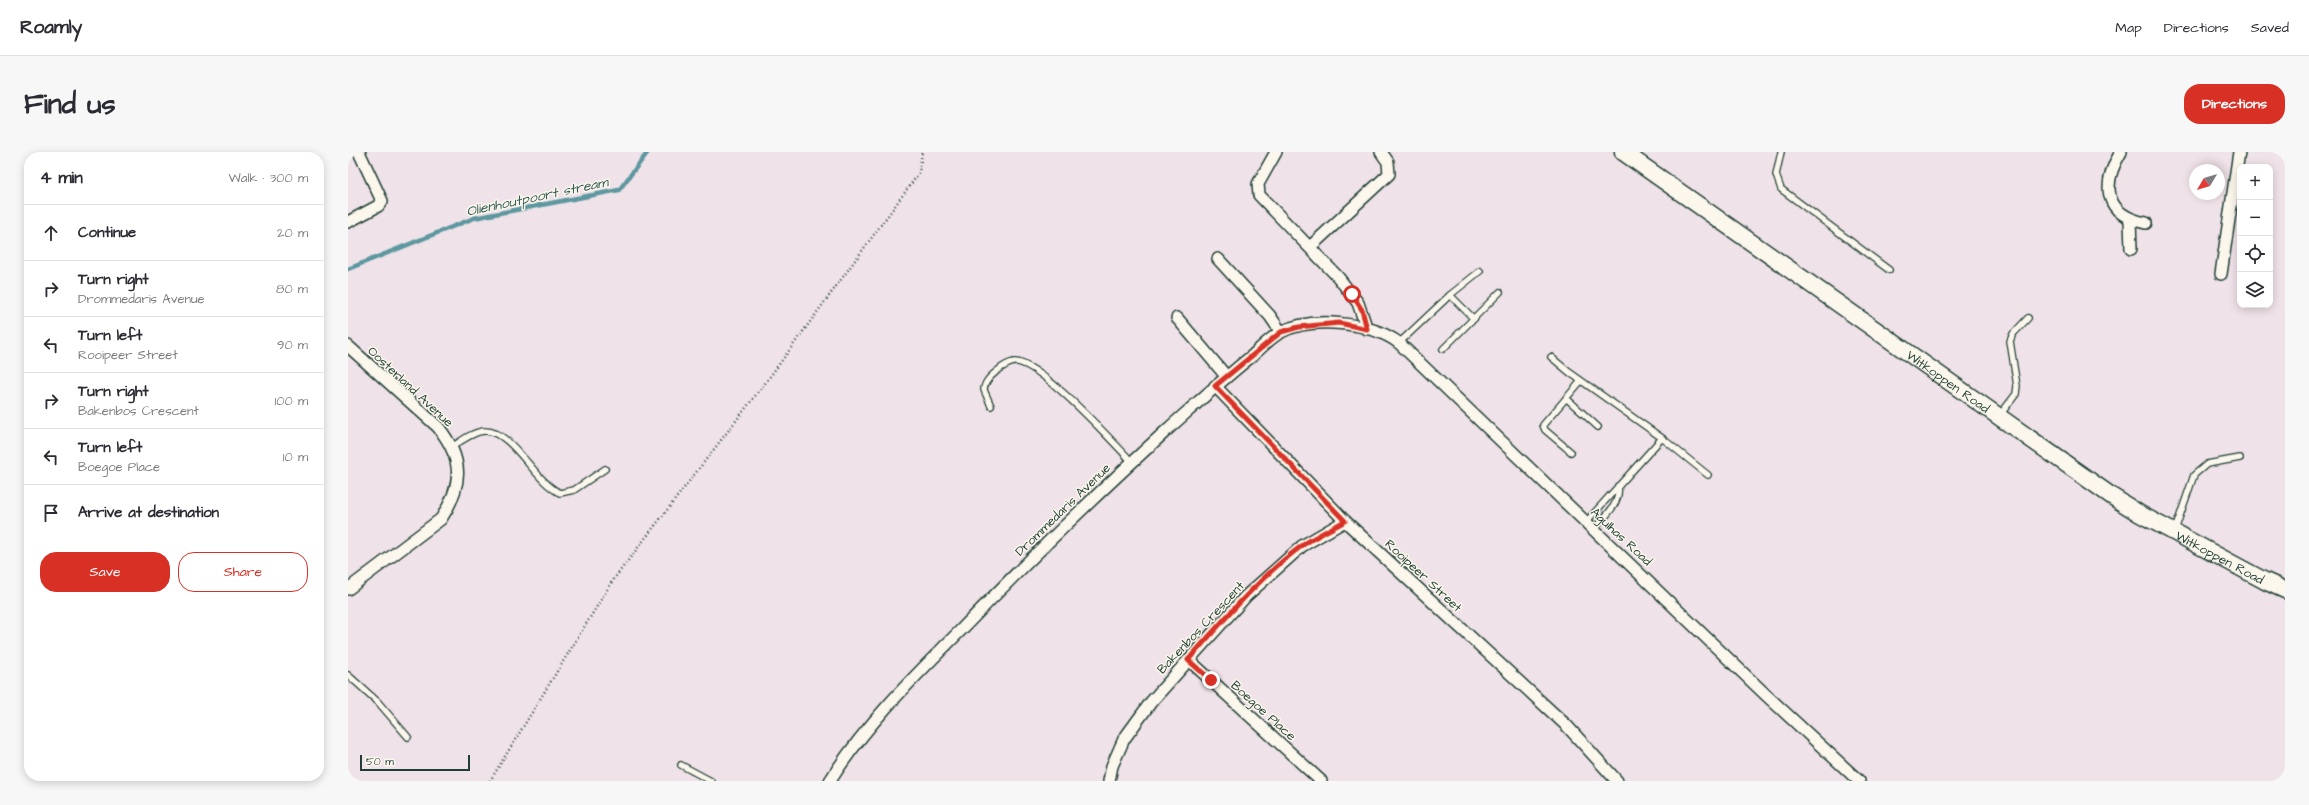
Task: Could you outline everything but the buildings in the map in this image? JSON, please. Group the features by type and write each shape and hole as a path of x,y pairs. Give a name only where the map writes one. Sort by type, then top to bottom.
{"main road":[{"name":"Witkoppen Road","path":"1623,152 2126,506 2174,533 2285,590"}],"street":[{"path":"348,222 378,206 382,200 359,152"},
{"path":"1276,152 1258,184 1259,196 1338,277 1358,303 1367,329"},
{"path":"1310,247 1389,174 1388,162 1381,152"},
{"path":"2121,152 2110,174 2108,186 2111,200 2117,210 2130,220 2146,224"},
{"path":"2221,274 2239,152"},
{"path":"2130,220 2131,249"},
{"path":"1218,259 1270,316 1281,332"},
{"path":"1177,318 1226,376"},
{"name":"Drommedaris Avenue","path":"830,781 858,742 898,694 929,662 1070,519 1226,376 1281,332 1319,324 1339,323 1356,326"},
{"name":"Agulhas Road","path":"1356,326 1378,332 1399,343 1766,695 1859,781"},
{"name":"Oosterland Avenue","path":"348,346 438,427 457,457 456,489 450,505 441,519 348,589"},
{"name":"Rooipeer Street","path":"1215,386 1345,521 1567,726 1616,781"},
{"name":"Bakenbos Crescent","path":"1109,781 1112,766 1124,739 1159,692 1246,596 1302,546 1345,521"},
{"name":"Boegoe Place","path":"1188,660 1321,781"}],"lane":[{"path":"1782,152 1776,175 1781,189 1890,270"},
{"path":"1399,343 1450,295 1480,271"},
{"path":"1443,349 1500,292"},
{"path":"1450,295 1474,319"},
{"path":"1998,417 2016,394 2017,386 2010,341 2012,334 2028,318"},
{"path":"1551,357 1581,381 1662,438 1708,475"},
{"path":"991,406 984,390 989,378 1006,365 1015,362 1025,365 1039,372 1085,414 1132,462"},
{"path":"1571,452 1544,428 1545,421 1581,381"},
{"path":"1566,398 1598,427"},
{"path":"452,447 481,431 498,434 549,486 560,493 574,490 605,468"},
{"path":"1590,525 1618,486 1662,438"},
{"path":"2174,533 2194,475 2208,464 2240,458"},
{"path":"1590,525 1618,501 1620,495 1618,486"},
{"path":"348,675 378,702 408,737"},
{"path":"681,765 711,781"}],"path":[{"path":"490,781 613,580 769,378 919,173 922,152"}],"waterway":[{"name":"Olienhoutpoort stream","path":"348,269 474,218 619,190 648,152"}],"route":[{"path":"1211,680 1188,660 1246,596 1270,574 1302,546 1345,521 1215,386 1281,332 1299,327 1339,323 1367,329 1362,310 1352,294"}]}
